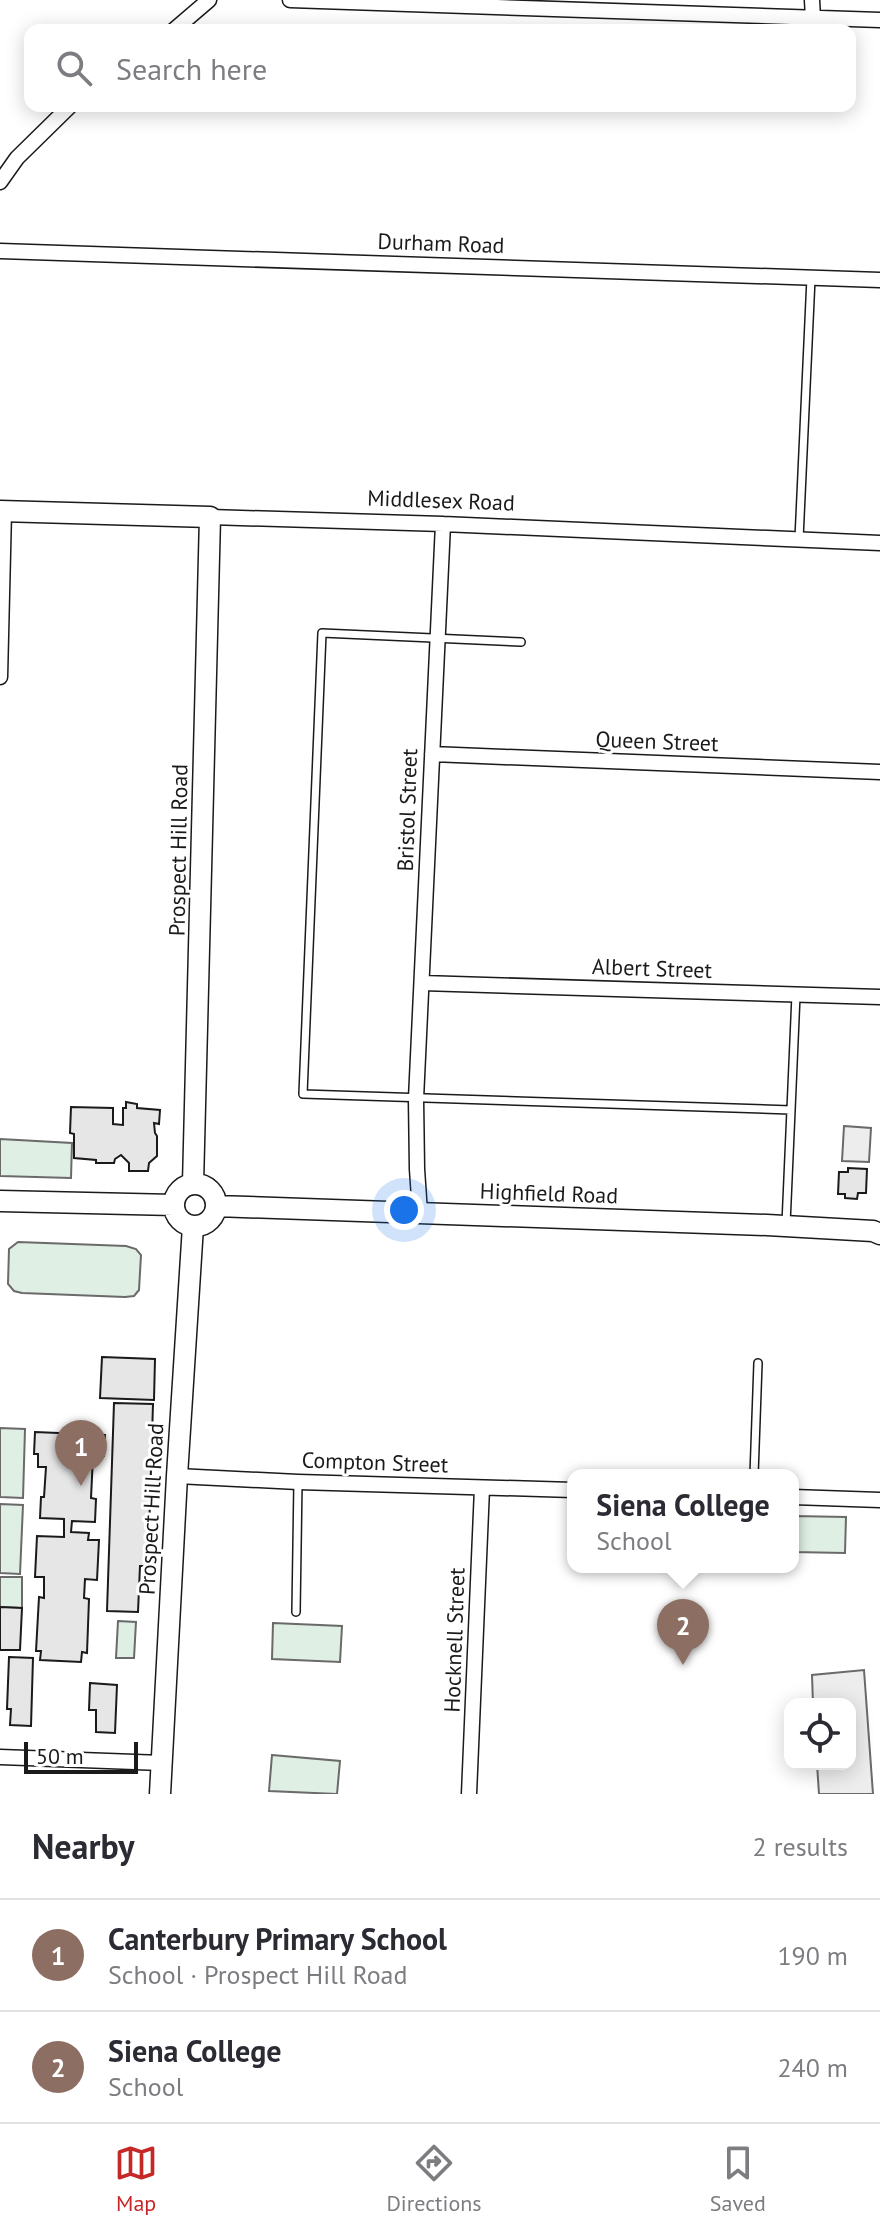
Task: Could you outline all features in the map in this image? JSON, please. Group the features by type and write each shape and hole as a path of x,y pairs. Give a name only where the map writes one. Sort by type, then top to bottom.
{"street":[{"path":"181,24 209,0"},
{"path":"290,0 393,1 880,20"},
{"path":"812,0 813,18"},
{"path":"0,182 17,158 64,112"},
{"name":"Durham Road","path":"0,251 880,280"},
{"path":"0,677 2,511"},
{"name":"Middlesex Road","path":"2,511 443,524 880,543"},
{"name":"Prospect Hill Road","path":"193,1184 210,517"},
{"name":"Bristol Street","path":"420,1213 416,1099 443,524"},
{"name":"Queen Street","path":"432,754 880,772"},
{"name":"Albert Street","path":"422,983 880,997"},
{"path":"193,1184 211,1191 216,1206 208,1222 193,1226 180,1220 174,1205 181,1189 193,1184"},
{"path":"0,1201 174,1205"},
{"name":"Highfield Road","path":"216,1206 786,1226 880,1234"},
{"name":"Prospect Hill Road","path":"160,1794 193,1226"},
{"name":"Compton Street","path":"177,1476 567,1490"},
{"name":"Hocknell Street","path":"469,1794 482,1488"},
{"path":"799,1497 880,1500"},
{"path":"0,1757 162,1763"}],"lane":[{"path":"798,540 811,278"},
{"path":"521,642 322,633 303,1094 791,1110"},
{"path":"786,1226 796,995"},
{"path":"754,1469 758,1363"},
{"path":"296,1612 298,1482"}],"green space":[{"path":"0,1139 72,1143 71,1178 0,1176"},
{"path":"18,1242 126,1246 136,1249 141,1255 139,1290 134,1296 125,1297 14,1291 8,1284 9,1249"},
{"path":"0,1428 25,1429 23,1498 0,1497"},
{"path":"0,1504 23,1505 20,1574 0,1573"},
{"path":"799,1516 846,1517 845,1553 799,1552"},
{"path":"0,1577 22,1577 22,1608 0,1607"},
{"path":"118,1621 136,1622 134,1658 116,1658"},
{"path":"273,1623 342,1626 340,1662 272,1659"},
{"path":"272,1755 340,1761 337,1794 269,1791"}],"shaded area":[{"path":"844,1126 871,1128 869,1162 842,1161"},
{"path":"864,1670 873,1794 819,1794 817,1770 856,1770 856,1698 813,1698 812,1675"}],"building":[{"path":"126,1102 137,1104 137,1108 160,1110 159,1124 154,1123 157,1156 149,1163 148,1171 129,1171 129,1163 121,1155 114,1163 74,1158 74,1134 70,1133 71,1107 113,1108 113,1124 123,1125"},
{"path":"848,1168 867,1169 866,1193 858,1193 857,1199 838,1194 839,1172 848,1172"},
{"path":"102,1357 155,1359 154,1400 100,1398"},
{"path":"114,1403 153,1404 148,1566 140,1566 138,1612 107,1611"},
{"path":"35,1432 105,1435 104,1456 93,1456 91,1498 96,1499 95,1522 72,1521 71,1532 89,1533 88,1540 99,1540 97,1580 85,1579 84,1598 89,1599 87,1653 82,1652 81,1662 40,1660 41,1651 36,1651 39,1597 44,1598 44,1577 35,1577 37,1536 64,1537 64,1519 40,1518 46,1467 38,1467 38,1454 34,1454"},
{"path":"0,1607 22,1608 20,1650 0,1650"},
{"path":"9,1657 33,1658 31,1726 10,1725 11,1709 7,1709"},
{"path":"90,1683 117,1685 115,1733 96,1732 96,1710 89,1710"}],"place":[{"name":"Canterbury Primary School","path":"81,1486"},
{"name":"Siena College","path":"683,1665"}]}
